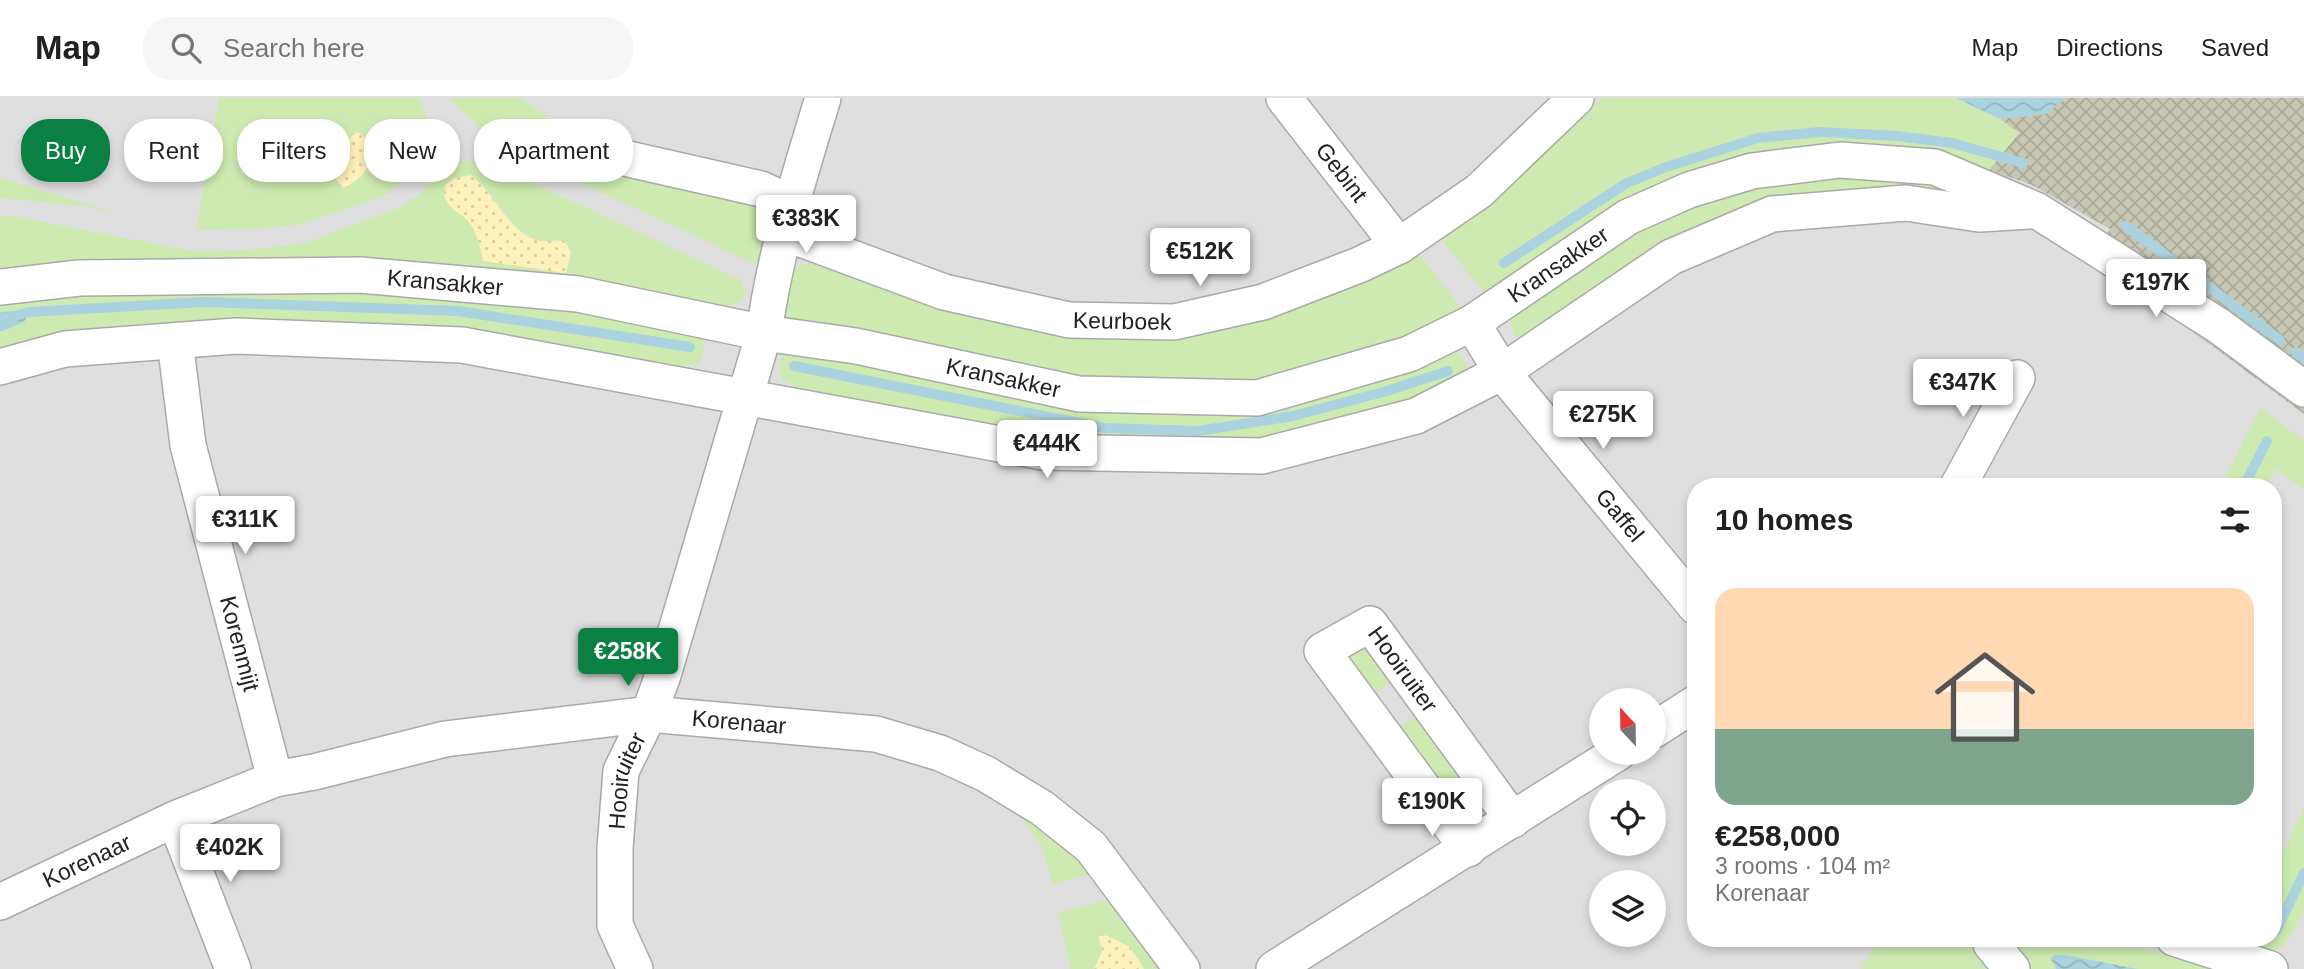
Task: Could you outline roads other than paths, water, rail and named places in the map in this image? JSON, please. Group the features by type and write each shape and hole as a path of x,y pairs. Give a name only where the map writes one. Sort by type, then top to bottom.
{"street":[{"path":"745,397 764,333 771,284 787,218 823,98"},
{"name":"Gebint","path":"1284,98 1399,246"},
{"name":"Keurboek","path":"633,160 761,189 787,218 944,292 1069,320 1174,322 1263,302 1359,265 1399,246 1479,191 1576,98"},
{"name":"Kransakker","path":"0,286 79,278 360,275 578,294 764,333 856,346 1079,394 1257,398 1409,354 1472,323 1628,217 1689,190 1752,171 1840,160 1935,167 2036,210 2219,326 2304,389"},
{"path":"0,366 65,349 236,336 462,345 1043,452 1262,456 1416,416 1502,372 1671,257 1772,214 1906,203 1979,214 2036,210"},
{"name":"Gaffel","path":"1472,323 1502,372 1687,596"},
{"name":"Korenmijt","path":"175,341 188,445 275,779"},
{"path":"1962,478 2017,377"},
{"name":"Hooiruiter","path":"635,969 615,925 615,848 621,771 649,714 745,397"},
{"name":"Hooiruiter","path":"1468,849 1322,651 1370,624 1513,820"},
{"path":"1666,723 1687,710"},
{"name":"Korenaar","path":"0,902 176,819 275,779 314,772 445,739 649,714 876,734 940,753 986,774 1042,807 1091,847 1181,969"},
{"path":"1274,969 1599,765"},
{"path":"176,819 233,969"},
{"path":"1994,947 2012,969"},
{"path":"2202,947 2270,969"}],"water":[{"path":"1956,98 2066,98 2046,114 2000,119"},
{"path":"0,312 29,312 24,322 0,332"},
{"path":"2054,955 2138,969 2056,969 2051,959"}],"waterway":[{"path":"1504,263 1625,184 1666,167 1758,138 1819,132 1897,136 1952,143 2023,163"},
{"path":"2126,226 2280,340"},
{"path":"0,320 29,312 205,302 458,311 690,347"},
{"path":"2296,352 2304,358"},
{"path":"794,366 1105,428 1198,431 1293,416 1387,391 1448,371"},
{"path":"2248,478 2267,441"},
{"path":"2282,919 2304,873"}]}
